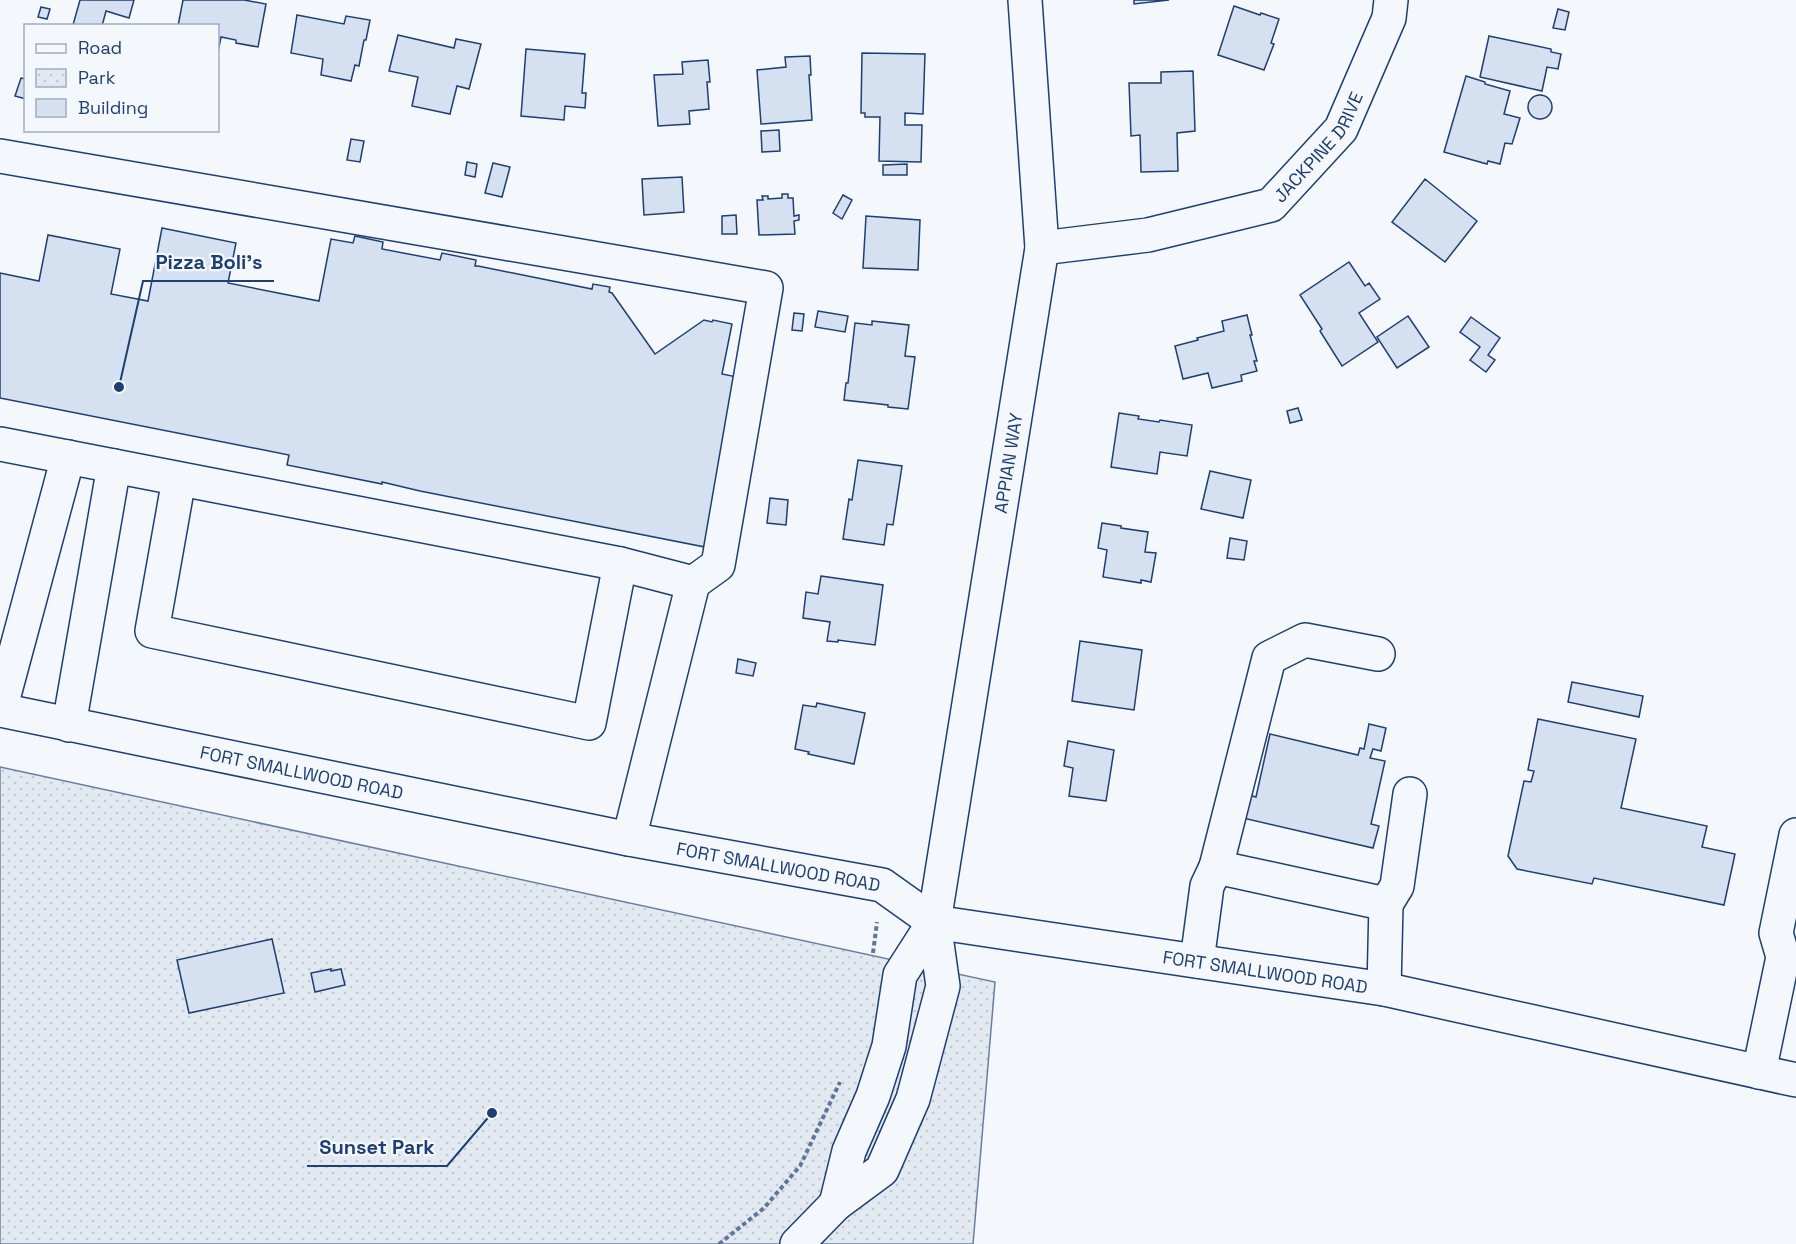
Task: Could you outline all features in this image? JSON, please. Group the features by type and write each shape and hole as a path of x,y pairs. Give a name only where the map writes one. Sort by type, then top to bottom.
{"main road":[{"name":"APPIAN WAY","path":"934,922 1042,248 1025,0"},
{"name":"JACKPINE DRIVE","path":"1042,248 1148,235 1271,206 1341,129 1389,18 1391,0"},
{"path":"0,156 766,288 718,564 693,583 629,838"},
{"path":"0,444 620,564 693,583"},
{"path":"0,710 68,457"},
{"path":"69,725 114,466"},
{"path":"179,479 152,631 589,723 620,564"},
{"path":"1197,961 1208,886 1216,867 1269,658 1305,640 1378,654"},
{"name":"FORT SMALLWOOD ROAD","path":"0,710 629,838 882,885 934,922 1383,988 1796,1080"},
{"path":"1383,988 1386,904 1397,886 1410,794"},
{"path":"1760,1072 1789,959 1776,933 1796,835"},
{"path":"1216,867 1386,904"},
{"path":"836,1204 849,1151 873,1096 889,1046 900,975 934,922"},
{"path":"797,1244 836,1204 882,1170 913,1099 943,986 934,922"}],"path":[{"path":"872,959 882,885"},
{"path":"719,1244 764,1208 800,1166 844,1073"}],"green space":[{"path":"0,767 995,982 973,1244 0,1244"}],"building":[{"path":"80,0 134,0 129,18 106,11 103,24 73,24"},
{"path":"183,0 244,0 266,4 258,47 236,43 236,40 221,37 219,47 219,24 178,24"},
{"path":"1134,0 1169,0 1134,4"},
{"path":"1234,6 1279,19 1271,43 1274,44 1264,70 1218,55"},
{"path":"41,7 50,9 47,19 38,17"},
{"path":"1558,9 1569,12 1565,30 1553,28"},
{"path":"297,15 344,24 346,16 370,20 359,66 355,65 351,81 321,75 323,59 291,53"},
{"path":"398,35 454,48 456,39 481,44 469,89 457,86 450,114 412,106 418,77 389,71"},
{"path":"1489,36 1551,49 1551,52 1561,54 1558,69 1547,67 1542,91 1480,77"},
{"path":"526,49 585,54 582,93 586,93 585,108 565,106 564,120 521,116"},
{"path":"862,53 925,54 923,114 905,113 905,125 922,125 921,162 879,161 880,117 865,117 865,113 861,113"},
{"path":"810,56 812,120 761,124 757,70 786,67 785,57"},
{"path":"708,60 709,109 689,111 690,124 658,126 654,75 683,74 682,62"},
{"path":"1193,71 1195,131 1177,133 1178,171 1141,172 1140,135 1131,136 1129,83 1161,83 1161,72"},
{"path":"1466,76 1510,91 1504,114 1520,118 1512,144 1505,143 1500,164 1488,161 1487,164 1444,152"},
{"path":"21,78 24,79 24,98 15,96"},
{"path":"1540,95 1545,96 1551,102 1551,112 1545,118 1540,119 1535,118 1529,112 1528,107 1529,102 1535,96"},
{"path":"779,130 780,151 762,152 761,131"},
{"path":"351,139 364,141 360,162 347,160"},
{"path":"467,162 477,164 475,177 465,175"},
{"path":"493,163 510,167 502,197 485,193"},
{"path":"907,164 907,175 883,175 883,165"},
{"path":"682,177 684,212 644,215 642,179"},
{"path":"1425,179 1477,221 1445,262 1392,222"},
{"path":"782,194 788,194 788,198 793,198 794,216 799,215 799,220 794,221 795,234 759,235 757,200 763,200 762,196 768,196 768,199 782,198"},
{"path":"843,195 852,200 842,219 833,213"},
{"path":"736,215 737,234 722,234 722,216"},
{"path":"866,216 920,220 918,270 863,268"},
{"path":"162,228 236,243 228,283 319,301 331,239 353,243 355,236 383,242 382,249 440,260 442,253 476,260 475,266 592,289 593,284 610,287 609,292 612,293 655,354 704,320 732,324 722,374 737,377 705,547 287,465 289,455 0,398 0,273 39,281 48,235 120,249 111,294 148,301"},
{"path":"1349,262 1365,286 1369,283 1380,299 1359,313 1378,342 1342,366 1300,295"},
{"path":"818,311 848,316 845,332 815,327"},
{"path":"794,313 804,314 802,331 792,330"},
{"path":"1247,315 1257,371 1241,375 1242,381 1212,388 1208,373 1183,379 1175,346 1224,331 1222,321"},
{"path":"1408,316 1429,347 1397,368 1377,337"},
{"path":"1471,317 1500,338 1488,355 1495,360 1486,372 1470,360 1480,347 1460,332"},
{"path":"872,321 909,325 905,356 915,357 908,409 844,400 855,323 872,325"},
{"path":"1298,408 1302,420 1290,423 1287,411"},
{"path":"1119,413 1139,416 1138,419 1192,425 1187,456 1160,452 1157,474 1111,467"},
{"path":"858,460 902,466 893,525 887,524 884,545 843,539"},
{"path":"1210,471 1251,480 1243,518 1201,509"},
{"path":"770,498 788,500 786,525 767,523"},
{"path":"1102,523 1148,532 1145,552 1156,553 1151,582 1141,580 1141,583 1103,577 1107,550 1098,548"},
{"path":"1230,538 1247,541 1244,560 1227,558"},
{"path":"821,576 883,585 875,645 838,640 838,642 827,641 830,622 803,618 806,592 818,594"},
{"path":"1080,641 1142,650 1134,710 1072,701"},
{"path":"738,659 756,663 753,676 736,673"},
{"path":"1572,682 1643,696 1639,717 1568,702"},
{"path":"817,703 865,713 854,764 795,749 803,705 816,707"},
{"path":"1538,719 1636,739 1621,808 1707,826 1702,847 1735,854 1724,905 1594,878 1592,884 1517,869 1508,856 1524,781 1531,782 1534,771 1528,770"},
{"path":"1369,724 1386,728 1381,751 1373,749 1370,758 1385,761 1371,824 1379,826 1373,848 1243,818 1249,795 1256,797 1270,734 1358,755 1360,748 1364,749"},
{"path":"1068,741 1114,750 1106,801 1069,796 1073,768 1064,766"},
{"path":"272,939 284,993 189,1013 177,960"},
{"path":"331,969 331,971 341,969 345,985 315,992 311,973"}],"place":[{"name":"Pizza Boli's","path":"119,387"},
{"name":"Sunset Park","path":"492,1113"}]}
